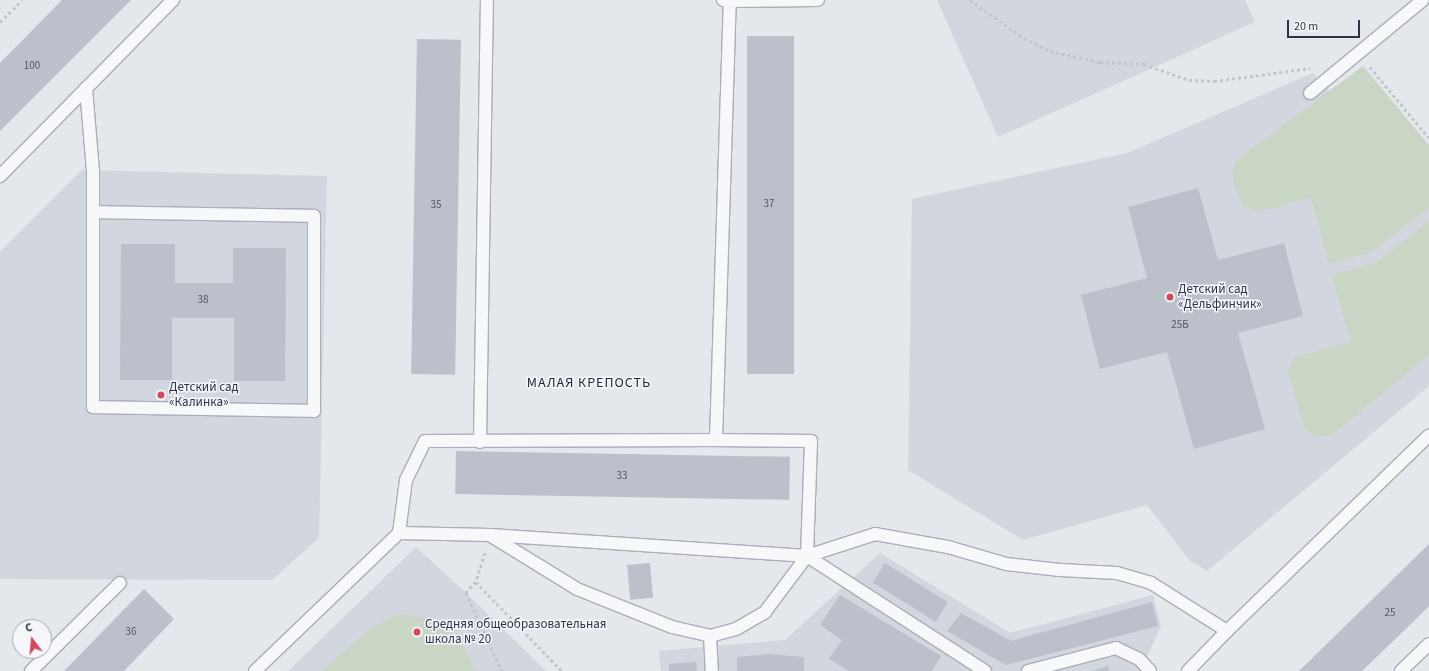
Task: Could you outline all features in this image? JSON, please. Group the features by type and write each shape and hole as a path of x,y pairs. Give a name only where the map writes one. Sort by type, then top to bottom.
{"lane":[{"path":"0,176 173,0"},
{"path":"480,442 487,0"},
{"path":"716,440 727,1 818,0"},
{"path":"1310,93 1336,70 1423,0"},
{"path":"86,88 93,170 94,212 93,407 314,411 314,216 94,212"},
{"path":"1188,671 1227,631 1429,435"},
{"path":"255,671 399,533 406,480 424,441 812,441 807,556 765,612 736,629 710,636 672,627 577,589 490,535"},
{"path":"399,533 490,535 807,556 875,534 948,547 1006,564 1060,570 1117,573 1151,583 1227,631"},
{"path":"807,556 985,671"},
{"path":"31,671 120,583"},
{"path":"710,636 712,671"},
{"path":"1401,671 1429,644"},
{"path":"1028,671 1116,648 1139,659 1150,671"}],"path":[{"path":"0,22 22,0"},
{"path":"970,0 1024,38 1050,51 1100,62 1144,64 1189,80 1214,81 1314,68 1336,70"},
{"path":"1358,53 1429,138"},
{"path":"490,535 476,582 466,593 502,671"},
{"path":"476,582 562,671"}],"shaded area":[{"path":"937,0 1245,0 1255,22 998,137"},
{"name":"Детский сад «Дельфинчик»","path":"1313,73 1377,143 1429,208 1429,386 1207,571 1190,561 1147,505 1023,540 908,470 912,199 1127,153"},
{"name":"Детский сад «Калинка»","path":"82,170 327,176 319,538 272,580 0,579 0,252"},
{"name":"Средняя общеобразовательная школа № 20","path":"416,547 466,593 546,671 288,671"},
{"path":"880,553 1010,633 1153,595 1161,627 1140,671 661,671 659,651 785,640"}],"green space":[{"path":"1363,66 1429,145 1429,208 1371,252 1329,264 1311,198 1258,212 1248,209 1242,205 1235,189 1232,172 1235,164 1243,155"},
{"path":"1429,221 1429,355 1332,435 1316,437 1304,428 1288,371 1294,358 1351,342 1332,275 1376,263"},
{"path":"398,614 434,619 461,641 476,671 321,671 370,629"}],"building":[{"path":"62,0 131,0 0,131 0,63"},
{"path":"747,36 794,36 794,374 747,374"},
{"path":"417,39 461,40 455,375 411,374"},
{"path":"1198,188 1218,260 1284,243 1303,316 1238,333 1265,429 1194,449 1167,352 1100,369 1081,295 1147,278 1128,207"},
{"path":"121,244 175,244 175,283 233,283 233,248 286,248 285,381 234,381 234,318 172,318 172,380 120,380"},
{"path":"456,451 790,457 789,500 455,494"},
{"path":"1429,544 1429,606 1414,621 1362,671 1299,671"},
{"path":"650,563 653,598 630,600 627,565"},
{"path":"885,563 948,602 936,622 873,583"},
{"path":"144,589 174,619 124,671 64,671"},
{"path":"840,595 941,656 932,671 849,671 829,659 842,640 820,625"},
{"path":"1152,602 1158,626 1006,665 947,631 961,613 1011,641"},
{"path":"768,654 804,657 804,671 737,671 737,657"},
{"path":"696,662 697,671 669,671 669,664"},
{"path":"1108,666 1109,671 1092,671"}],"place":[{"name":"Детский сад «Дельфинчик»","path":"1170,297"},
{"name":"Детский сад «Калинка»","path":"161,395"},
{"name":"Средняя общеобразовательная школа № 20","path":"417,632"}],"district":[{"name":"МАЛАЯ КРЕПОСТЬ","path":"589,383"}]}
